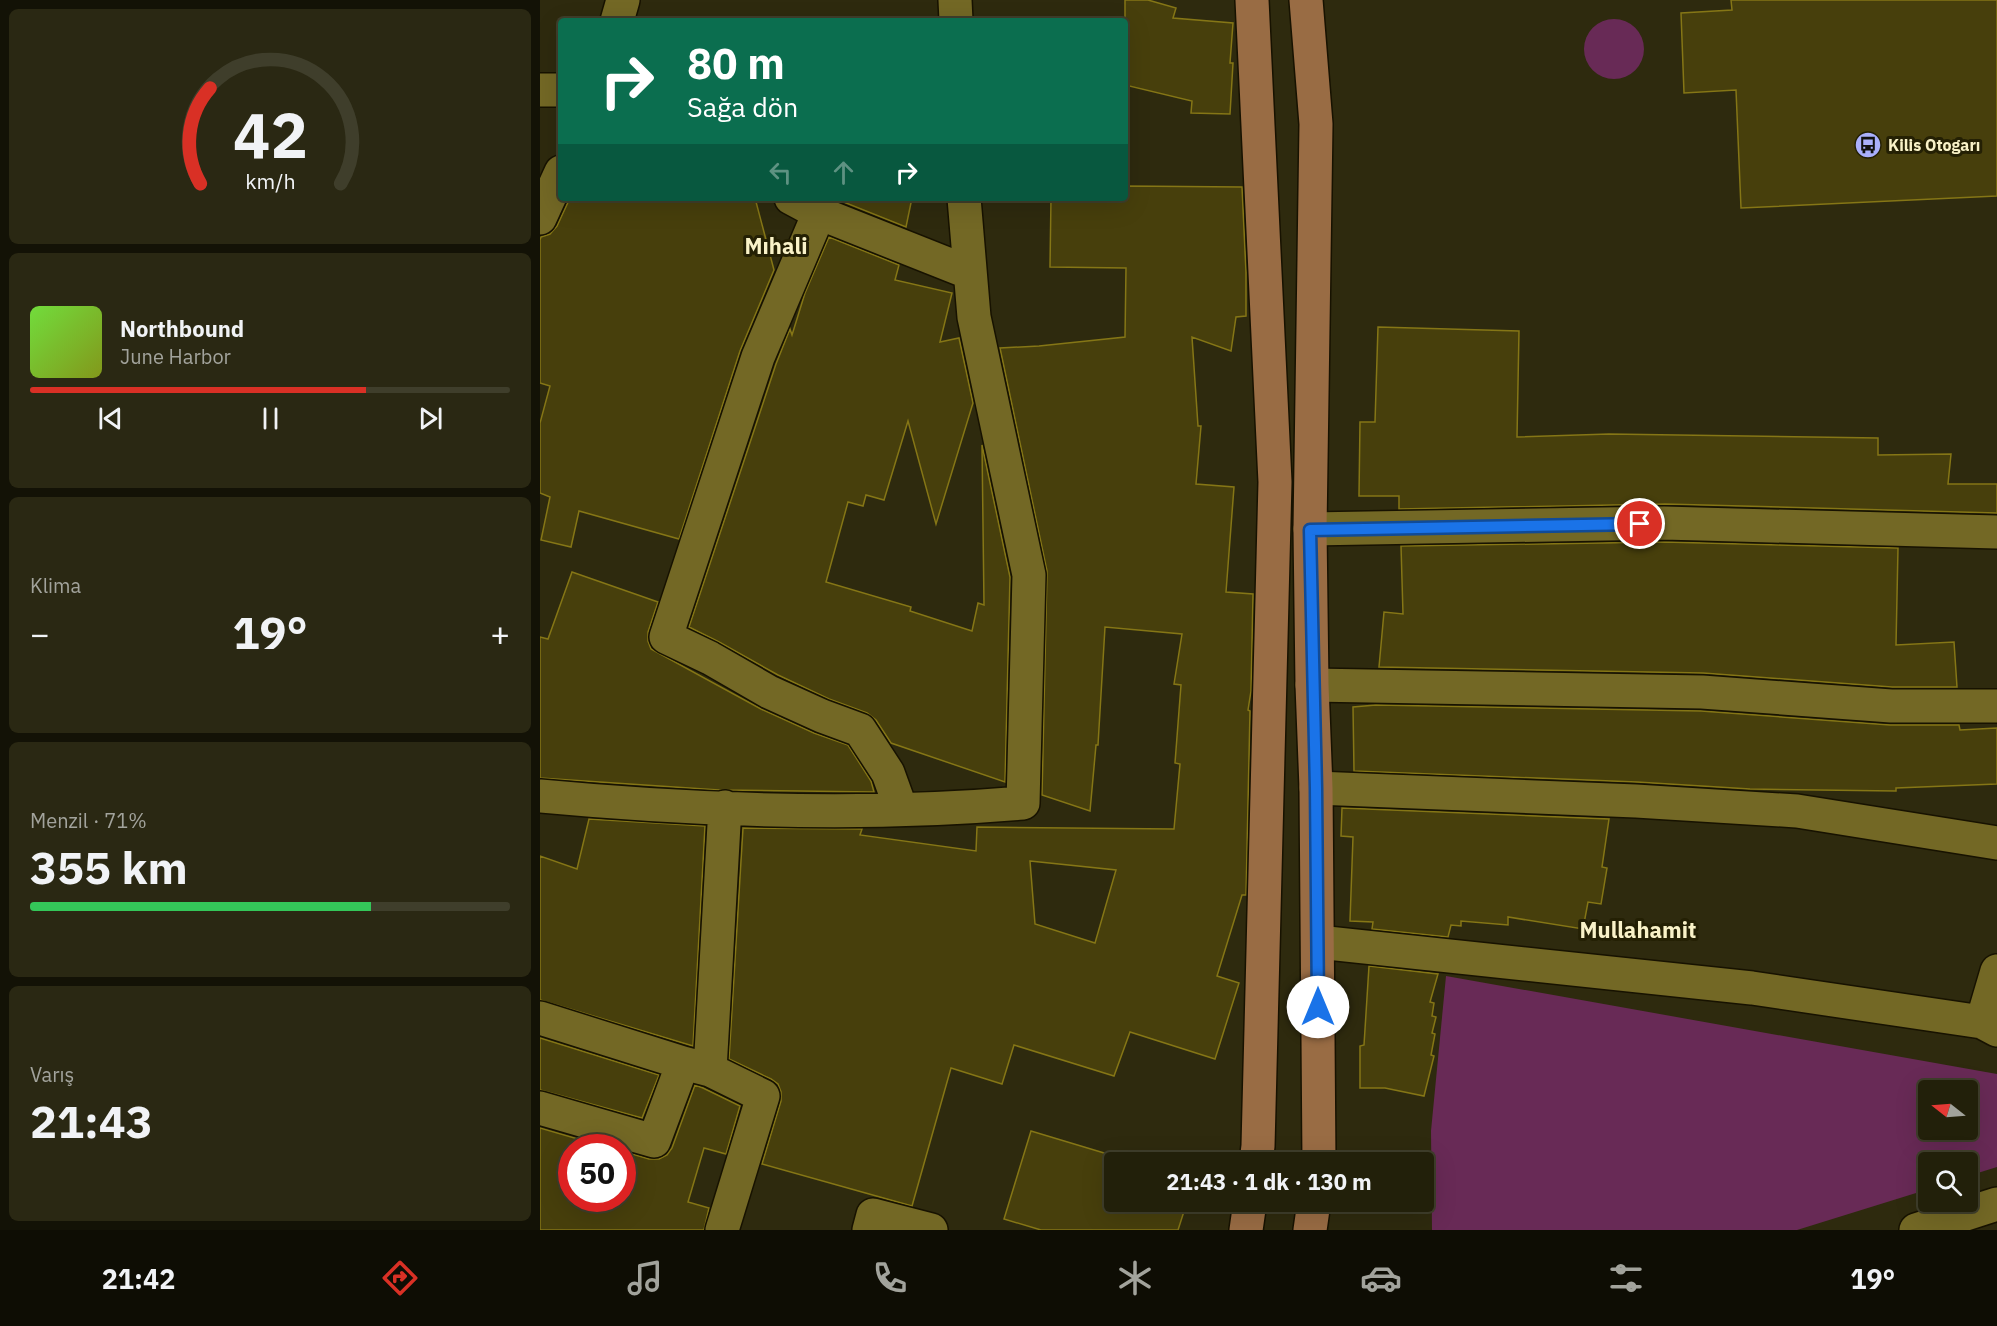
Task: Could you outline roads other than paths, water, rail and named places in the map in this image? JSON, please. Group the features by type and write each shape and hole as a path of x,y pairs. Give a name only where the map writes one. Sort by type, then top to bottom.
{"main road":[{"path":"1251,0 1275,482 1257,1152"},
{"path":"1306,0 1316,124 1310,530 1316,788 1319,1152"},
{"path":"1246,1230 1249,1212"},
{"path":"1310,1230 1313,1212"}],"street":[{"path":"618,18 623,0"},
{"path":"955,0 956,18"},
{"path":"540,90 558,90"},
{"path":"540,218 558,179"},
{"path":"540,796 805,811 964,808 1023,804 1029,575 974,317 964,201"},
{"path":"901,809 888,773 861,730 822,716 769,692 711,658 666,637 758,357 805,205 970,273"},
{"path":"1310,530 1664,523 1997,532"},
{"path":"1312,685 1702,692 1891,706 1997,705"},
{"path":"1316,788 1636,801 1797,811 1997,843"},
{"path":"540,1108 654,1141 697,1067 725,807"},
{"path":"1318,942 1752,988 1989,1026 1997,971"},
{"path":"540,1018 697,1067 763,1096 722,1230"},
{"path":"1916,1230 1997,1204"},
{"path":"869,1230 873,1215 931,1230"}],"place":[{"name":"Kilis Otogarı","path":"1868,145"}],"district":[{"name":"Mıhali","path":"776,245"},
{"name":"Mullahamit","path":"1638,929"}]}
